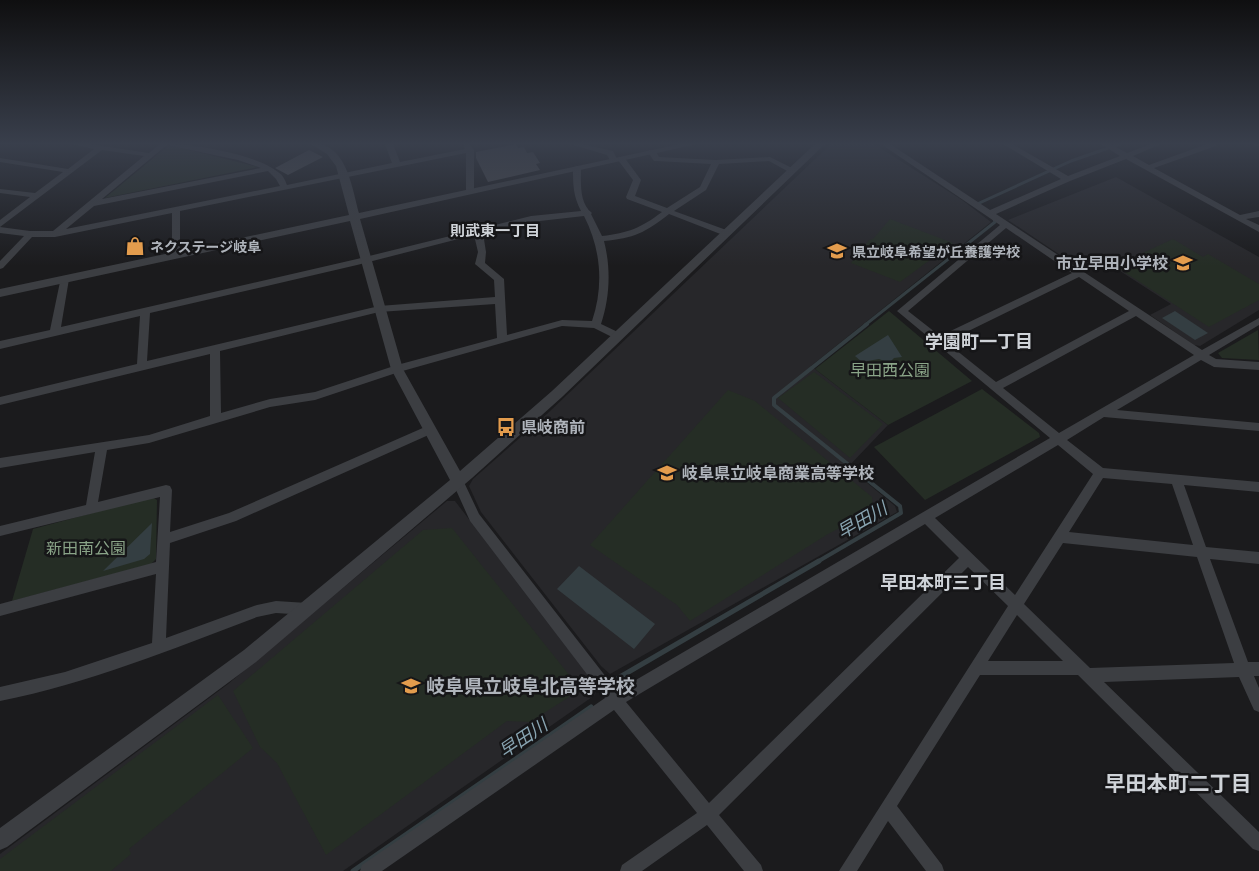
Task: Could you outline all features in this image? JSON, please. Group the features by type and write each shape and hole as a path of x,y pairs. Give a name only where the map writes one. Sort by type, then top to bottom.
{"street":[{"path":"0,224 52,185"},
{"path":"55,234 114,185"},
{"path":"91,204 189,185"},
{"path":"0,230 30,234 55,234 301,185"},
{"path":"346,185 397,369 458,481 474,517 610,693 755,871"},
{"path":"470,185 470,192"},
{"path":"0,293 503,185"},
{"path":"578,185 578,198 588,214 598,239 604,278 602,308 596,325"},
{"path":"635,185 630,197 726,233"},
{"path":"598,239 625,236 646,228 703,188 705,185"},
{"path":"0,840 250,656 307,609 557,394 777,185"},
{"path":"947,185 1214,363 1258,367"},
{"path":"990,213 1054,185"},
{"path":"1182,185 1259,229"},
{"path":"0,191 36,196"},
{"path":"176,210 176,255"},
{"path":"0,345 366,260 531,219 588,214"},
{"path":"1241,217 1259,214"},
{"path":"1006,224 902,311 1100,473 1259,487"},
{"path":"478,231 482,252 480,264 499,279 502,340"},
{"path":"0,266 30,234"},
{"path":"938,340 1080,273"},
{"path":"55,332 64,279"},
{"path":"0,401 379,309 500,300"},
{"path":"995,387 1137,311"},
{"path":"142,366 145,312"},
{"path":"368,871 610,693 926,517 1259,321"},
{"path":"0,464 149,440 276,402 315,396 397,369 562,323 596,325 618,336"},
{"path":"215,348 216,419"},
{"path":"1102,413 1259,427"},
{"path":"163,540 232,517 429,430"},
{"path":"91,508 102,447"},
{"path":"847,871 1100,473"},
{"path":"1176,480 1243,669 1259,705"},
{"path":"0,531 166,490 160,646"},
{"path":"926,517 1259,843"},
{"path":"1060,537 1259,558"},
{"path":"628,871 708,815 968,558"},
{"path":"0,610 162,566"},
{"path":"0,694 30,689 160,646 257,611 276,607 307,609"},
{"path":"977,668 1083,672 1259,669"},
{"path":"888,807 936,871"}],"shaded area":[{"name":"岐阜県立岐阜商業高等学校","path":"788,185 938,185 991,222 811,366 888,425 848,467 895,506 897,512 610,674 601,666 481,512 469,486 473,479 548,413"},
{"name":"市立早田小学校","path":"1097,185 1130,185 1259,257 1259,310 1200,346 1194,345 1150,315 1171,304 1100,258 1078,267 1008,220"},
{"path":"1175,311 1208,333 1195,340 1162,318"},
{"path":"888,335 902,357 894,358 889,363 879,359 862,362 855,356"},
{"name":"岐阜県立岐阜北高等学校","path":"447,501 455,501 597,687 595,695 343,871 0,871 0,854 228,684"},
{"path":"152,523 150,554 144,559 103,571"},
{"path":"579,566 655,624 634,649 557,589"}],"green space":[{"path":"121,185 171,185 105,198"},
{"path":"890,219 953,243 900,282 851,263 869,240 873,239"},
{"path":"1173,239 1203,257 1208,254 1259,284 1259,300 1209,327 1115,266"},
{"name":"早田西公園","path":"889,311 972,381 888,425 815,369"},
{"path":"1258,330 1259,360 1222,358 1218,353"},
{"path":"814,372 883,424 850,458 778,398"},
{"path":"982,389 1039,433 1040,437 925,500 874,447"},
{"path":"728,390 755,401 872,497 873,511 828,534 690,621 677,605 590,545"},
{"name":"新田南公園","path":"152,497 157,500 156,559 151,564 12,601 33,529"},
{"path":"452,528 570,676 569,697 530,722 507,721 326,855 277,763 260,747 233,691 423,530"},
{"path":"218,695 253,748 129,849 131,854 111,871 0,871 0,859"}],"waterway":[{"name":"早田川","path":"975,205 1019,185"},
{"name":"早田川","path":"865,325 995,222 994,219"},
{"name":"早田川","path":"817,562 901,513 900,506 774,405 774,398 867,324"},
{"name":"早田川","path":"609,688 613,681 819,561"},
{"name":"早田川","path":"353,871 591,707"}],"place":[{"name":"ネクステージ岐阜","path":"135,246"},
{"name":"県立岐阜希望が丘養護学校","path":"837,251"},
{"name":"市立早田小学校","path":"1183,263"},
{"name":"県岐商前","path":"506,427"},
{"name":"岐阜県立岐阜商業高等学校","path":"667,473"},
{"name":"岐阜県立岐阜北高等学校","path":"411,686"}],"district":[{"name":"則武東一丁目","path":"495,230"},
{"name":"学園町一丁目","path":"979,341"},
{"name":"早田本町三丁目","path":"943,582"},
{"name":"早田本町二丁目","path":"1178,783"}]}
